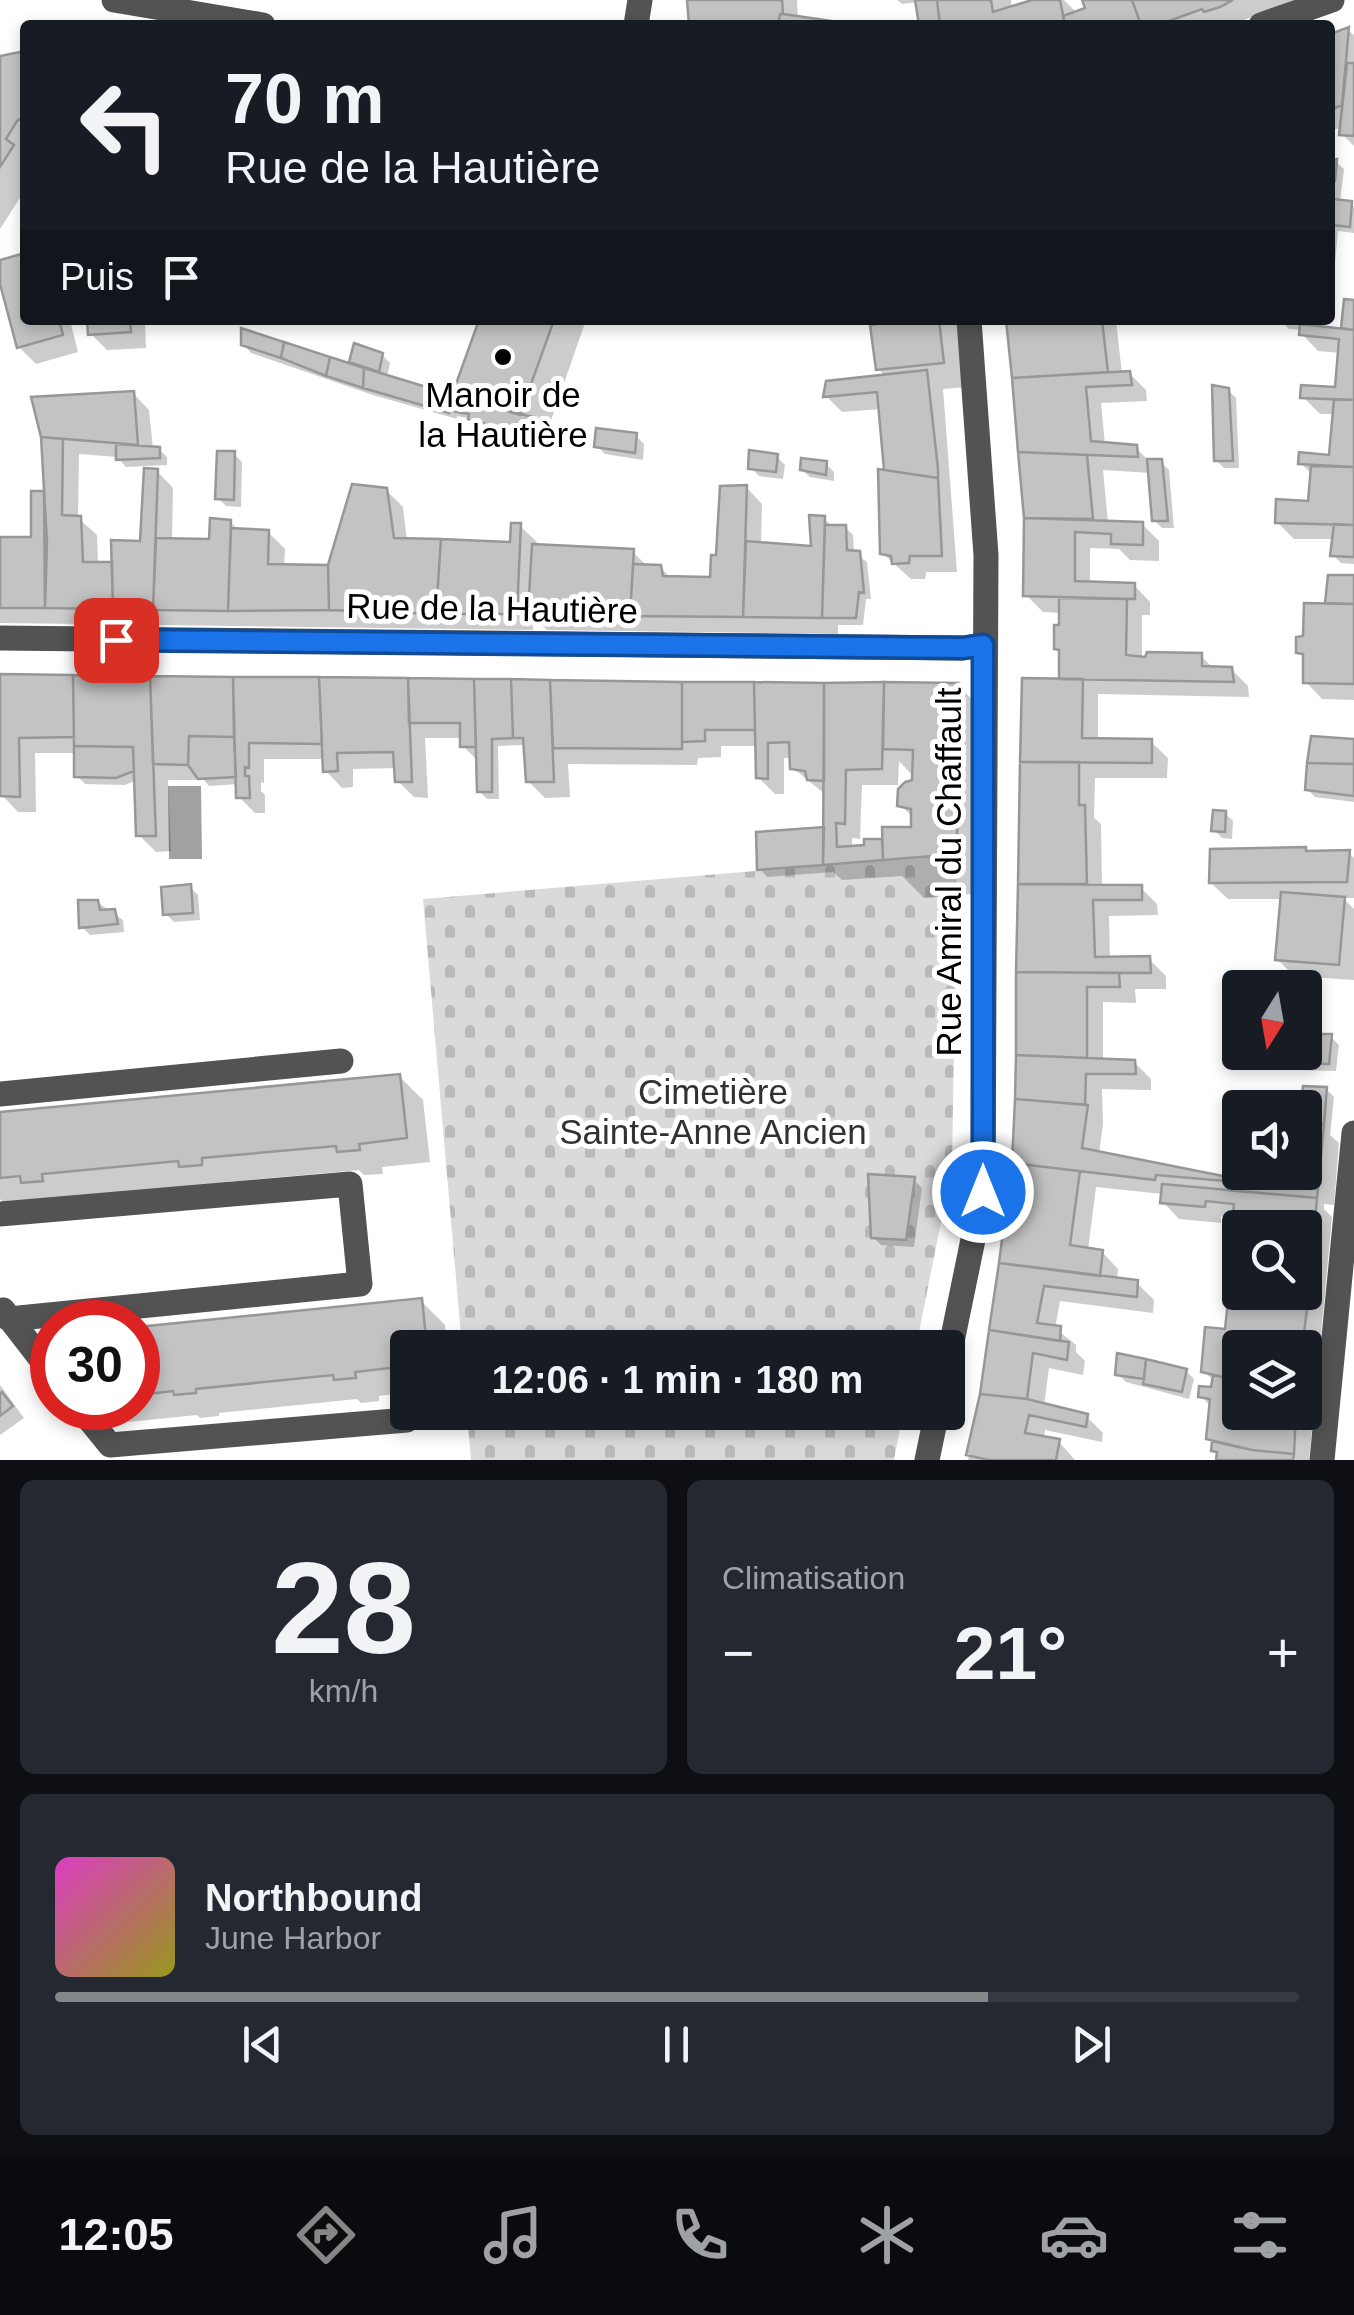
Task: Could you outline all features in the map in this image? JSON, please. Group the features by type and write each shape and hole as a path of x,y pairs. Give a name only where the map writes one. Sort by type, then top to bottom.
{"street":[{"path":"114,0 233,20"},
{"path":"1275,20 1332,0"},
{"name":"Rue Amiral du Chaffault","path":"954,1330 983,1192 986,555 969,325"},
{"name":"Rue de la Hautière","path":"0,638 963,648 983,645"},
{"path":"0,1094 341,1061"},
{"path":"1322,1460 1354,1133"},
{"path":"0,1214 350,1184 360,1284 5,1312"},
{"path":"5,1312 30,1344"},
{"path":"98,1430 110,1445 390,1421"},
{"path":"927,1460 933,1430"}],"green space":[{"name":"Cimetière Sainte-Anne Ancien","path":"957,854 952,1167 919,1330 461,1330 423,899"},
{"path":"468,1430 900,1430 894,1460 471,1460"}],"shaded area":[{"path":"168,786 201,786 202,859 169,859"}],"building":[{"path":"687,0 782,0 783,14 779,20 689,20"},
{"path":"915,0 937,0 939,20 918,20"},
{"path":"937,0 991,0 993,12 1032,0 1060,0 1064,20 939,20"},
{"path":"1082,0 1132,0 1139,20 1064,20 1063,16 1085,8"},
{"path":"1132,0 1233,0 1172,20 1139,20"},
{"path":"783,14 825,20 779,20"},
{"path":"1349,27 1342,105 1335,108 1335,32"},
{"path":"20,52 20,119 6,139 14,145 0,167 0,56"},
{"path":"1347,63 1354,63 1354,136 1339,135"},
{"path":"1335,199 1352,201 1350,227 1335,225"},
{"path":"20,254 20,325 60,325 63,335 17,348 0,284 0,260"},
{"path":"1344,299 1354,300 1354,330 1341,328"},
{"path":"87,325 130,325 131,332 88,335"},
{"name":"Manoir de la Hautière","path":"477,325 552,325 520,415 452,395"},
{"path":"870,325 940,325 944,363 876,370"},
{"path":"1007,325 1103,325 1108,372 1012,378"},
{"path":"1300,325 1354,330 1354,400 1300,398 1301,385 1335,387 1339,339 1299,335"},
{"path":"241,328 284,342 281,358 241,345"},
{"path":"284,342 330,357 326,376 281,358"},
{"path":"354,343 383,353 379,372 349,362"},
{"path":"330,357 364,368 363,388 326,376"},
{"path":"364,368 466,399 461,413 363,388"},
{"path":"927,370 938,478 884,470 877,392 823,397 826,381"},
{"path":"1130,371 1132,385 1086,387 1091,441 1137,445 1138,457 1018,452 1012,378"},
{"path":"1212,385 1229,388 1233,461 1214,461"},
{"path":"134,391 138,445 41,437 31,397"},
{"path":"466,399 540,419 539,438 468,419 469,414 461,413"},
{"path":"1334,399 1354,400 1354,467 1298,464 1299,452 1329,455"},
{"path":"596,428 637,433 635,453 594,447"},
{"path":"41,437 63,439 62,515 81,516 83,562 112,562 113,609 45,608 47,542"},
{"path":"116,444 160,447 160,458 116,460"},
{"path":"749,450 778,454 776,472 748,469"},
{"path":"217,451 235,451 234,500 215,499"},
{"path":"1018,452 1087,455 1093,519 1024,518"},
{"path":"801,458 827,461 826,475 800,470"},
{"path":"1147,459 1162,459 1168,521 1152,521"},
{"path":"1311,466 1354,467 1354,525 1275,523 1276,499 1308,501"},
{"path":"144,468 158,469 153,610 113,609 111,540 140,541"},
{"path":"878,469 938,478 942,556 910,556 909,563 892,564 891,556 880,554"},
{"path":"352,484 387,488 394,538 441,539 436,614 329,610 328,565"},
{"path":"747,485 743,617 630,616 633,564 661,565 663,576 710,577 711,555 716,555 720,486"},
{"path":"31,491 44,491 45,608 0,608 0,537 31,537"},
{"path":"809,515 825,516 822,618 743,617 746,541 811,546"},
{"path":"210,518 231,520 228,611 153,610 156,538 209,539"},
{"path":"1024,518 1143,522 1143,545 1111,544 1111,534 1075,532 1075,581 1135,583 1135,599 1023,596"},
{"path":"511,523 521,523 517,614 436,614 441,539 510,542"},
{"path":"1334,524 1354,525 1354,557 1330,556"},
{"path":"825,525 846,525 847,550 860,551 864,593 859,592 856,618 822,618"},
{"path":"231,528 269,530 268,564 328,565 329,610 228,611"},
{"path":"532,544 634,549 630,616 528,614"},
{"path":"1328,575 1354,575 1354,604 1325,603"},
{"path":"1059,598 1127,599 1126,655 1202,653 1202,666 1232,667 1234,682 1059,679 1054,625 1059,625"},
{"path":"1304,603 1354,604 1354,684 1303,683 1303,654 1296,653 1296,637 1303,636"},
{"path":"0,674 73,675 74,737 19,738 20,797 0,796"},
{"path":"73,675 150,676 156,836 136,836 133,747 74,746"},
{"path":"150,676 233,677 234,737 189,736 188,765 153,764"},
{"path":"233,677 319,677 322,744 249,743 249,768 245,767 245,776 249,776 250,798 236,798"},
{"path":"319,677 408,678 412,782 395,782 393,752 337,753 338,771 323,772"},
{"path":"408,678 474,679 476,747 460,747 460,723 409,723"},
{"path":"1022,678 1083,679 1082,738 1152,739 1152,763 1020,762"},
{"path":"474,679 511,679 513,738 492,739 492,792 477,792"},
{"path":"511,679 550,680 554,782 526,782 523,738 513,738"},
{"path":"550,680 682,682 682,749 553,748"},
{"path":"682,682 754,682 755,730 705,730 705,741 682,742"},
{"path":"754,682 824,683 824,781 807,780 805,771 790,769 789,742 768,743 768,779 756,778"},
{"path":"884,682 959,683 957,854 883,860 882,827 911,827 911,809 897,806 898,789 912,780 913,750 883,749"},
{"path":"884,682 882,769 846,770 845,824 836,823 837,847 864,845 864,839 882,839 883,860 823,865 824,683"},
{"path":"189,736 234,737 236,777 198,779 188,765"},
{"path":"1311,736 1354,739 1354,764 1307,763"},
{"path":"74,746 133,747 134,771 116,778 74,777"},
{"path":"1020,762 1079,762 1079,805 1085,805 1087,884 1018,884"},
{"path":"1307,763 1354,764 1354,796 1305,790"},
{"path":"1213,810 1226,811 1225,832 1211,831"},
{"path":"824,827 823,865 757,870 756,832"},
{"path":"1306,847 1306,851 1350,850 1347,882 1209,883 1210,849"},
{"path":"191,884 193,913 163,915 161,887"},
{"path":"1018,884 1142,885 1142,900 1093,900 1095,957 1150,956 1151,973 1016,972"},
{"path":"1281,892 1345,897 1339,965 1275,960"},
{"path":"78,900 98,900 100,910 115,909 118,924 79,928"},
{"path":"1016,972 1119,973 1120,987 1087,987 1087,1058 1016,1055"},
{"path":"1322,1034 1332,1034 1329,1064 1322,1064"},
{"path":"1016,1055 1135,1060 1136,1074 1086,1074 1085,1105 1015,1099"},
{"path":"400,1074 407,1138 359,1144 360,1150 337,1152 336,1146 202,1158 202,1165 179,1167 178,1161 42,1174 43,1181 21,1183 20,1176 0,1178 0,1112"},
{"path":"1303,1086 1327,1087 1324,1124 1322,1090 1303,1090"},
{"path":"1015,1099 1088,1105 1082,1148 1222,1176 1222,1181 1156,1175 1155,1180 1012,1163"},
{"path":"1012,1163 1080,1171 1070,1245 1103,1250 1100,1276 999,1263"},
{"path":"868,1174 915,1177 906,1240 871,1238"},
{"path":"1162,1184 1317,1198 1316,1210 1233,1210 1234,1204 1206,1201 1205,1207 1160,1203"},
{"path":"1227,1190 1318,1190 1317,1198"},
{"path":"999,1263 1138,1280 1137,1297 1044,1286 1037,1323 1061,1326 1060,1341 989,1330"},
{"path":"422,1298 425,1330 390,1330 390,1368 355,1372 356,1378 334,1380 333,1375 196,1389 196,1393 174,1395 173,1391 160,1392 160,1325"},
{"path":"1227,1310 1307,1310 1304,1330 1222,1330 1222,1377 1201,1372 1205,1327 1225,1329"},
{"path":"989,1330 1069,1342 1067,1360 1033,1353 1027,1399 980,1394"},
{"path":"1117,1353 1146,1359 1144,1379 1115,1375"},
{"path":"1146,1359 1187,1369 1182,1392 1143,1384"},
{"path":"1213,1375 1222,1377 1222,1430 1295,1430 1294,1454 1252,1450 1206,1439 1210,1399 1198,1397 1199,1386 1211,1387"},
{"path":"0,1394 13,1406 0,1416"},
{"path":"980,1394 1027,1399 1088,1414 1086,1427 1029,1415 1025,1433 1060,1439 1056,1460 989,1460 966,1455"},
{"path":"1212,1441 1294,1454 1293,1460 1216,1460 1217,1452 1211,1451"}],"place":[{"name":"Manoir de la Hautière","path":"503,357"}],"route":[{"path":"116,640 963,648 983,645 983,1192"}]}
